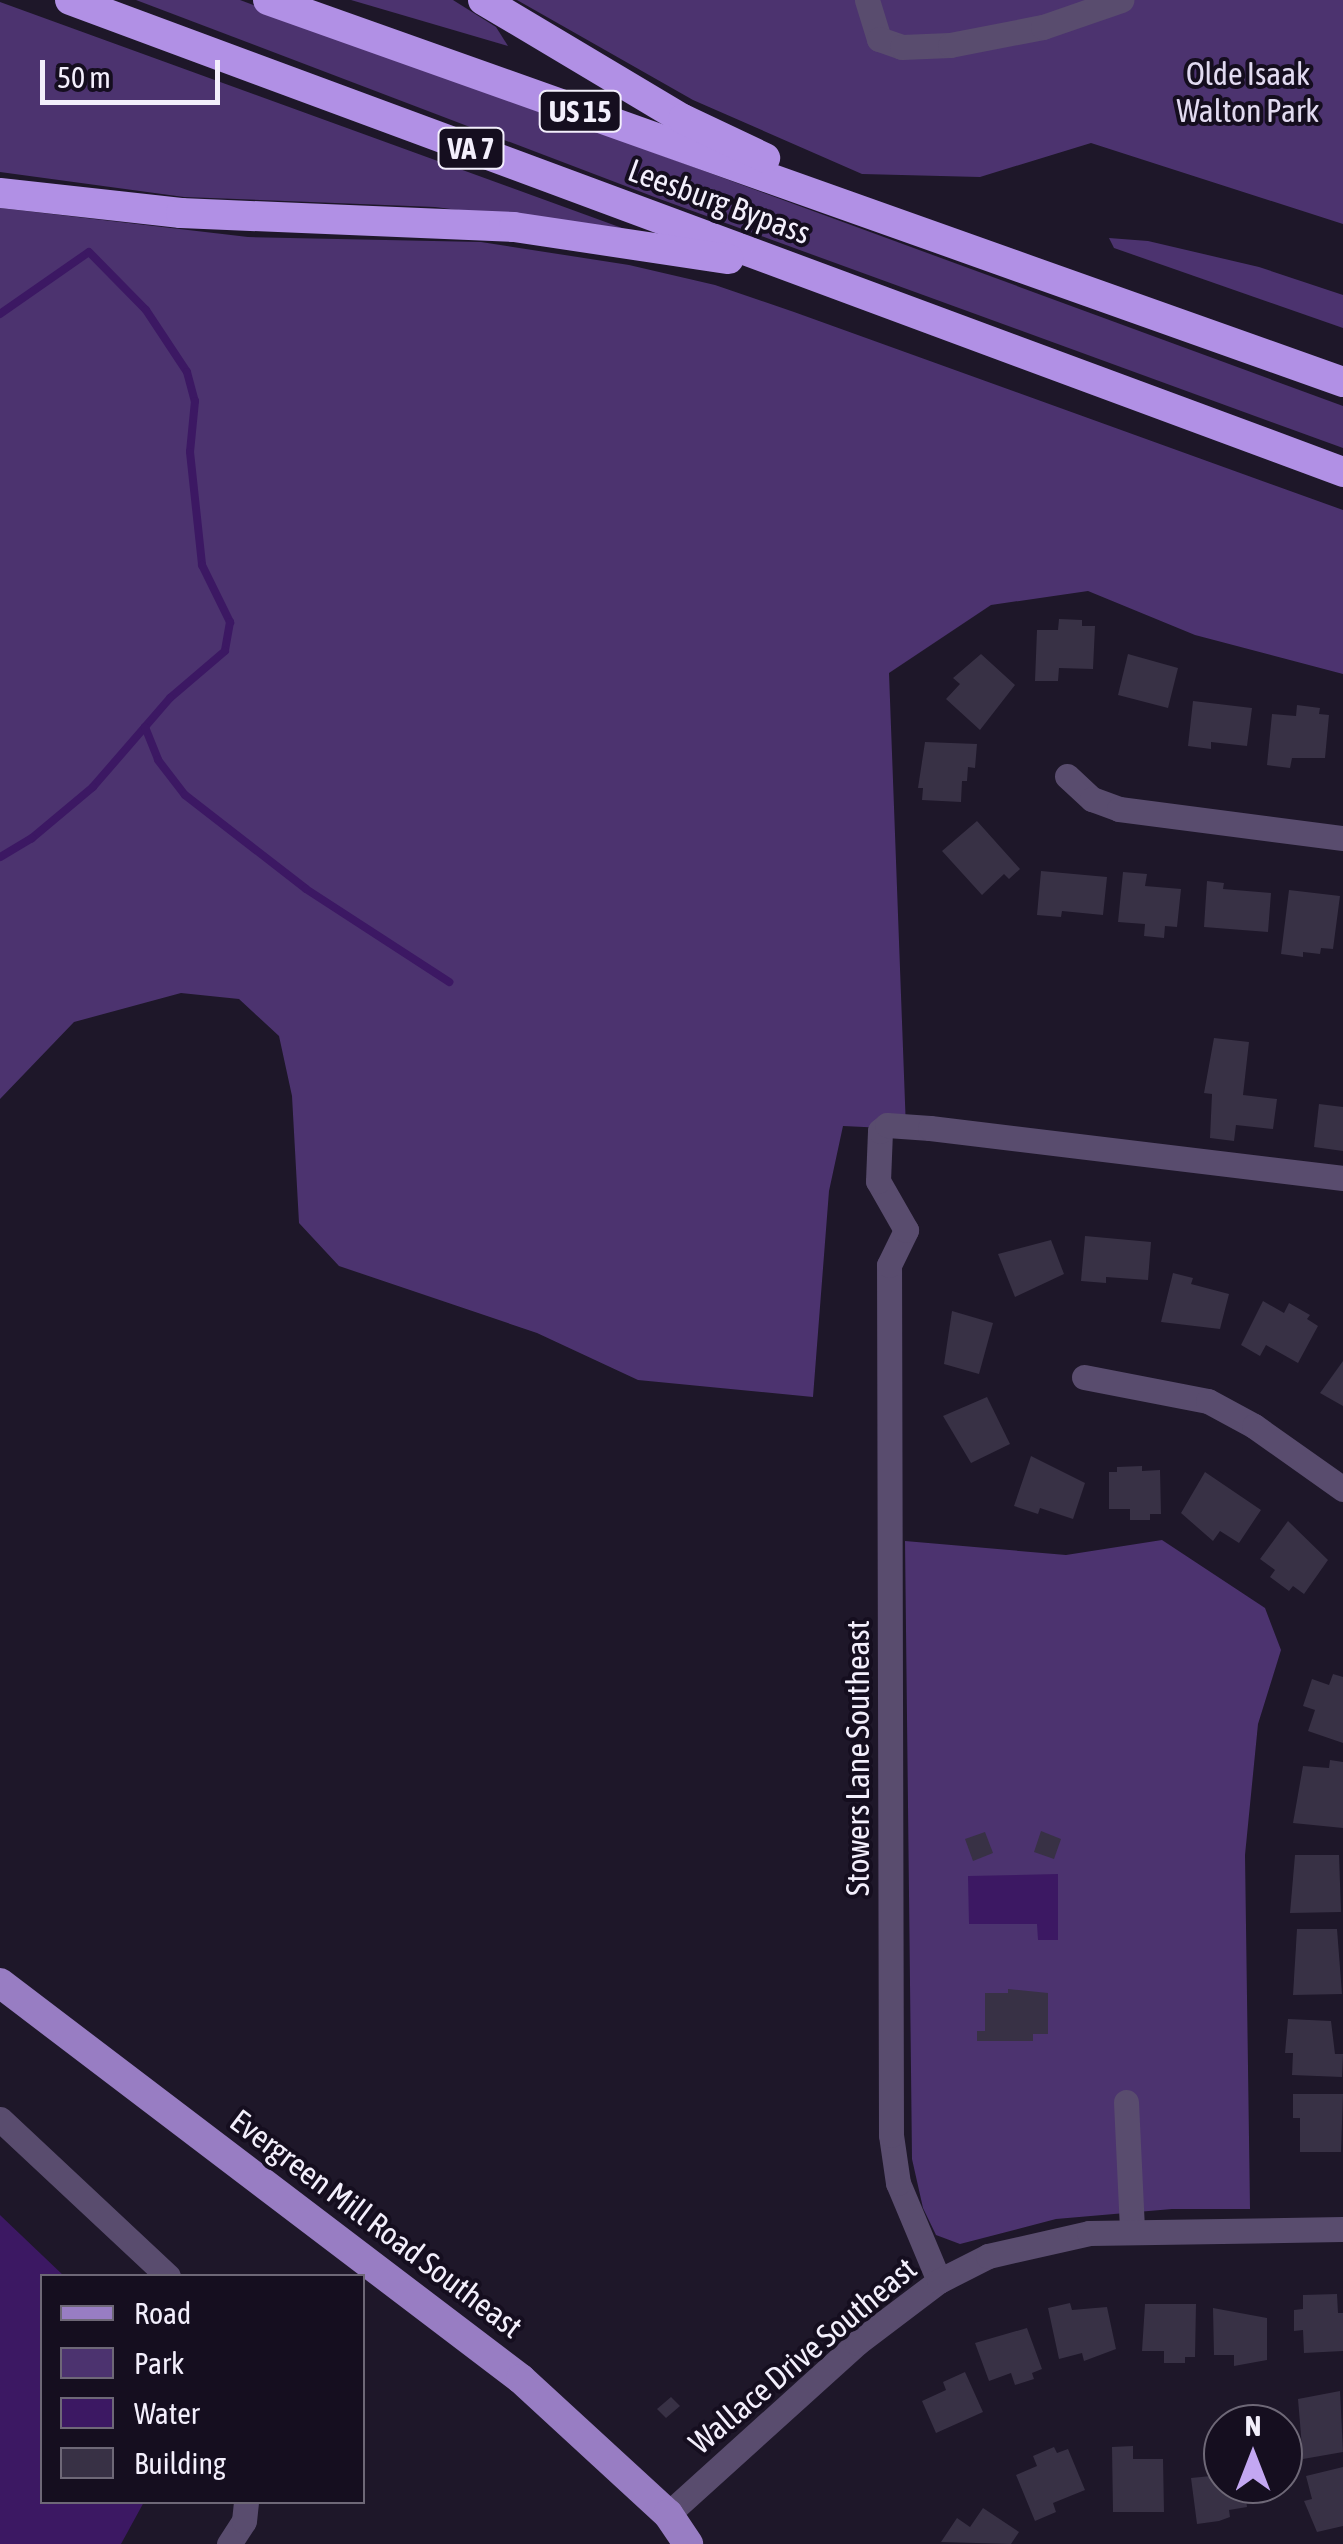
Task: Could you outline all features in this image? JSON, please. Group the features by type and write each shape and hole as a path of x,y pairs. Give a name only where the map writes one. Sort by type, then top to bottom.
{"highway":[{"name":"Leesburg Bypass","path":"70,0 1343,472"},
{"name":"Leesburg Bypass","path":"268,0 894,219 1343,382"},
{"path":"483,0 683,119 894,219"},
{"path":"0,193 181,213 514,227 604,237 728,259 873,296"}],"main road":[{"name":"Evergreen Mill Road Southeast","path":"0,1983 521,2379 668,2514 688,2544"}],"street":[{"path":"867,0 879,39 902,47 950,45 1044,27 1121,0"},
{"path":"1067,776 1092,799 1119,810 1343,838"},
{"name":"Stowers Lane Southeast","path":"939,2282 898,2183 892,2135 888,1265 906,1230 878,1181 880,1132 887,1125 1343,1178"},
{"path":"1084,1377 1208,1401 1254,1426 1343,1490"},
{"path":"1126,2102 1132,2230"},
{"path":"0,2119 166,2274"},
{"name":"Wallace Drive Southeast","path":"668,2514 857,2343 939,2282 988,2256 1089,2233 1343,2229"},
{"path":"229,2544 244,2521 246,2504"}],"green space":[{"path":"136,0 240,0 1343,406 1343,448 657,198"},
{"path":"351,0 453,0 496,27 508,46"},
{"name":"Olde Isaak Walton Park","path":"517,0 1343,0 1343,224 1091,143 980,177 862,174 693,100"},
{"path":"0,2 633,232 435,207 184,197 0,172"},
{"path":"0,208 248,237 481,242 629,265 715,285 794,312 1343,510 1343,674 1195,635 1088,591 991,605 889,673 906,1129 843,1126 829,1191 813,1397 638,1380 537,1333 339,1266 299,1223 292,1096 279,1036 239,999 181,993 74,1022 0,1099"},
{"path":"1109,238 1148,241 1259,267 1343,295 1343,328 1114,248"},
{"path":"1162,1540 1265,1608 1281,1650 1258,1724 1245,1855 1250,2209 1172,2209 1056,2219 960,2244 936,2235 923,2208 912,2159 905,1541 1066,1555"}],"water":[{"path":"1058,1874 1058,1940 1038,1940 1037,1924 969,1924 968,1876"},
{"path":"0,2215 62,2274 40,2274 40,2504 143,2504 121,2544 0,2544"}],"building":[{"path":"1059,619 1082,620 1082,626 1095,626 1093,669 1059,668 1058,681 1035,681 1037,630 1058,630"},
{"path":"981,654 1015,685 980,730 946,699 960,684 953,678"},
{"path":"1128,654 1178,668 1168,708 1118,695"},
{"path":"1193,701 1252,708 1247,746 1211,742 1211,749 1188,746"},
{"path":"1297,705 1320,708 1319,714 1329,715 1325,758 1292,758 1290,768 1267,765 1272,714 1296,716"},
{"path":"925,742 977,744 975,768 968,767 967,781 962,781 961,802 922,800 923,788 918,788"},
{"path":"977,821 1020,869 1009,879 1004,874 982,895 942,851"},
{"path":"1041,871 1107,877 1103,915 1062,911 1061,917 1037,915"},
{"path":"1123,872 1147,874 1145,886 1181,889 1177,927 1165,926 1164,938 1144,936 1145,924 1118,922"},
{"path":"1207,881 1224,883 1223,889 1271,893 1268,932 1204,927"},
{"path":"1289,890 1340,896 1333,949 1321,948 1320,954 1303,952 1303,957 1281,954"},
{"path":"1214,1038 1249,1042 1243,1095 1277,1099 1273,1129 1236,1125 1234,1141 1210,1138 1212,1094 1204,1093"},
{"path":"1319,1104 1343,1107 1343,1151 1314,1147"},
{"path":"1085,1236 1151,1242 1148,1280 1106,1277 1106,1283 1081,1281"},
{"path":"1051,1240 1064,1274 1015,1297 998,1254"},
{"path":"1173,1273 1193,1278 1191,1284 1229,1294 1220,1329 1161,1322"},
{"path":"1263,1301 1284,1313 1289,1303 1310,1315 1307,1319 1318,1326 1298,1363 1266,1345 1260,1356 1241,1345"},
{"path":"952,1311 993,1323 979,1374 944,1364"},
{"path":"1343,1361 1343,1406 1320,1393"},
{"path":"987,1397 1010,1444 971,1463 943,1416"},
{"path":"1031,1456 1085,1483 1073,1519 1040,1508 1038,1514 1014,1506"},
{"path":"1142,1466 1142,1471 1160,1470 1161,1514 1150,1514 1150,1520 1130,1520 1130,1509 1109,1509 1109,1472 1117,1472 1117,1467"},
{"path":"1205,1472 1261,1510 1239,1543 1220,1531 1213,1541 1181,1513"},
{"path":"1288,1521 1328,1560 1304,1594 1293,1586 1289,1591 1270,1577 1275,1570 1260,1559"},
{"path":"1333,1674 1343,1677 1343,1743 1308,1731 1315,1710 1303,1706 1312,1679 1329,1685"},
{"path":"1330,1760 1343,1762 1343,1828 1293,1823 1303,1766 1329,1768"},
{"path":"1041,1831 1061,1839 1054,1859 1034,1852"},
{"path":"985,1832 993,1853 973,1861 965,1839"},
{"path":"1295,1855 1339,1855 1341,1912 1290,1913"},
{"path":"1297,1929 1337,1929 1342,1994 1293,1995"},
{"path":"1008,1989 1048,1993 1048,2034 1033,2034 1033,2041 977,2041 977,2031 985,2031 985,1993 1008,1993"},
{"path":"1288,2019 1331,2021 1335,2054 1343,2054 1342,2077 1292,2075 1293,2053 1285,2053"},
{"path":"1293,2094 1343,2094 1341,2152 1300,2152 1300,2118 1293,2118"},
{"path":"1337,2294 1338,2313 1343,2313 1343,2351 1304,2353 1303,2330 1294,2331 1294,2310 1303,2309 1303,2295"},
{"path":"1070,2303 1072,2310 1107,2307 1116,2349 1084,2361 1082,2353 1059,2359 1048,2308"},
{"path":"1145,2304 1196,2304 1195,2357 1185,2357 1185,2363 1164,2363 1164,2351 1142,2351"},
{"path":"1213,2308 1267,2318 1267,2360 1234,2366 1234,2355 1214,2355"},
{"path":"1027,2328 1042,2369 1032,2373 1034,2379 1015,2385 1011,2373 989,2381 975,2343"},
{"path":"965,2372 983,2412 936,2433 922,2401 946,2390 943,2382"},
{"path":"1340,2391 1343,2452 1303,2459 1303,2404 1298,2404 1298,2399"},
{"path":"671,2397 680,2406 666,2418 657,2409"},
{"path":"1133,2446 1133,2459 1163,2459 1164,2512 1113,2512 1112,2447"},
{"path":"1054,2447 1057,2453 1068,2449 1085,2490 1053,2503 1056,2512 1035,2521 1016,2475 1037,2466 1033,2456"},
{"path":"1343,2467 1343,2526 1317,2532 1304,2501 1312,2499 1306,2476"},
{"path":"1203,2477 1203,2504 1247,2507 1229,2510 1230,2517 1219,2521 1197,2524 1191,2478"},
{"path":"983,2508 1019,2532 1011,2544 941,2542 957,2518 970,2527"}],"waterway":[{"path":"0,314 89,252 146,310 187,372 195,401 190,452 202,565 230,622 225,651 170,698 93,787 32,838 0,857"},
{"path":"145,727 158,760 185,795 306,889 449,982"}]}
